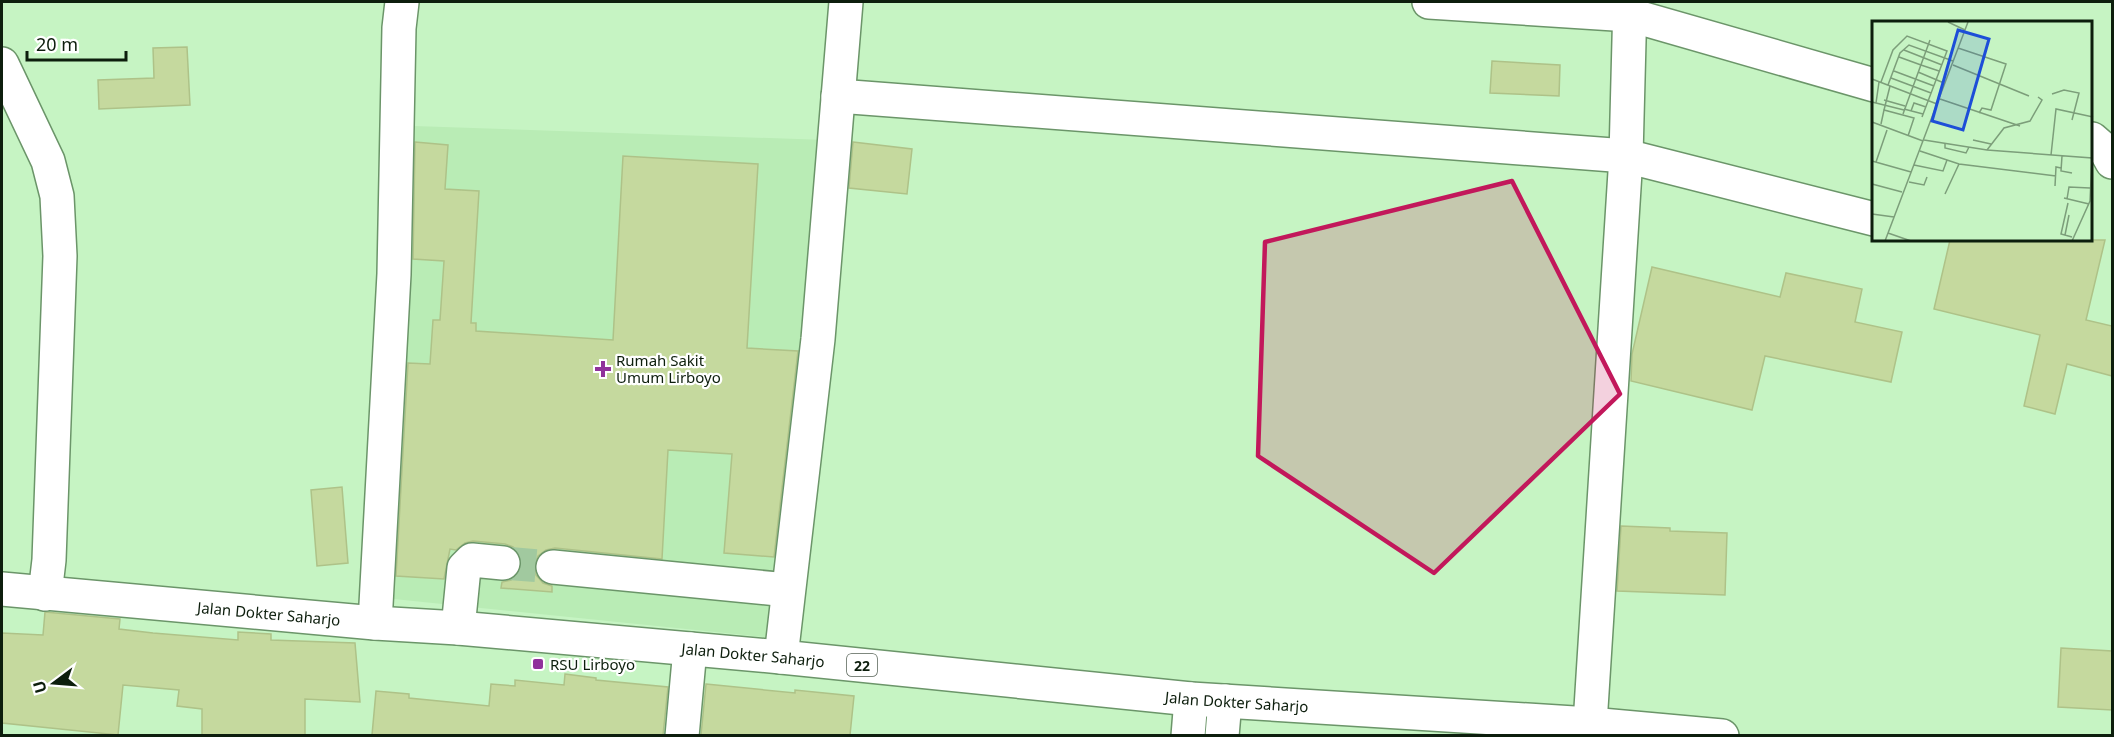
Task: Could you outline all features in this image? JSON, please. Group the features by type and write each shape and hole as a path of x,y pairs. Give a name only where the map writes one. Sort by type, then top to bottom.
{"main road":[{"path":"375,623 394,274 399,28 402,2"},
{"path":"781,657 818,339 846,2"},
{"path":"1428,2 1630,8 1872,84"},
{"path":"1590,724 1626,156 1630,8"},
{"path":"2,64 48,161 57,196 60,256 49,560 45,594"},
{"path":"838,96 1626,156 1872,218"},
{"path":"2093,141 2106,151 2112,162"},
{"path":"458,628 464,568 472,560 503,563"},
{"path":"554,567 788,590"},
{"name":"Jalan Dokter Saharjo","path":"2,589 781,657 1191,699 1590,724 1722,735"},
{"path":"682,735 690,649"},
{"path":"1188,735 1191,699"},
{"path":"1221,735 1225,701"}],"highlighted area":[{"path":"1512,181 1620,394 1434,573 1258,456 1265,242"}],"shaded area":[{"name":"Rumah Sakit Umum Lirboyo","path":"414,126 826,140 774,638 394,599"}],"building":[{"path":"187,47 190,105 99,109 98,80 154,78 153,48"},
{"path":"1492,61 1560,65 1559,96 1490,93"},
{"path":"415,142 448,145 445,189 479,191 471,323 476,323 476,331 613,340 623,156 758,164 747,348 798,351 774,557 724,553 732,454 668,450 662,559 555,548 546,550 538,556 534,566 536,575 543,583 552,586 552,592 501,588 502,582 511,580 519,573 522,564 520,555 513,547 505,544 473,541 465,543 456,550 450,549 444,579 396,576 408,363 430,364 433,320 440,320 444,261 413,259"},
{"path":"853,142 912,149 907,194 849,188"},
{"path":"2093,240 2105,240 2086,320 2112,326 2112,376 2067,364 2055,414 2024,406 2040,335 1934,309 1950,242 2093,242"},
{"path":"1652,267 1780,297 1786,273 1862,289 1855,322 1902,332 1891,382 1765,356 1752,410 1631,381 1632,354"},
{"path":"342,487 348,563 317,566 311,490"},
{"path":"1621,526 1727,533 1725,595 1617,591"},
{"path":"45,612 120,619 119,629 153,633 238,640 238,632 271,634 271,640 355,643 360,702 305,699 305,735 202,735 202,709 177,706 179,690 123,685 118,735 2,723 2,633 43,635"},
{"path":"2061,648 2112,651 2112,710 2058,707"},
{"path":"565,674 596,678 596,680 668,687 663,735 372,735 376,691 409,694 409,698 489,706 491,684 515,686 515,680 564,685"},
{"path":"706,684 854,696 850,735 701,735"}],"tunnel":[{"path":"503,563 553,567"}],"place":[{"name":"Rumah Sakit Umum Lirboyo","path":"603,369"},
{"name":"RSU Lirboyo","path":"538,664"}]}
